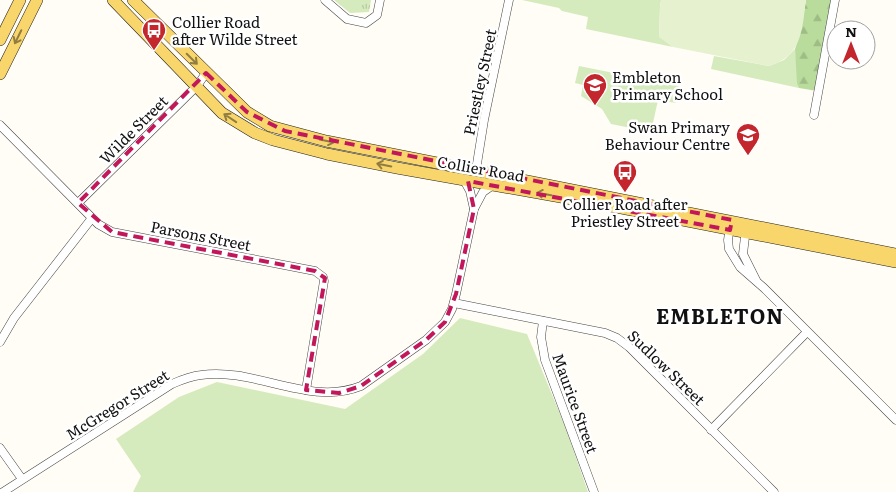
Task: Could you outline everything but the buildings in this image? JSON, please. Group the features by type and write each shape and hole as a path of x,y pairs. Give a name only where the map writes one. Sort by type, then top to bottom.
{"main road":[{"path":"0,40 20,0"},
{"path":"0,74 37,0"},
{"name":"Collier Road","path":"113,0 197,86 209,101 222,112 255,133 273,140 327,154 464,180 731,225"},
{"name":"Collier Road","path":"133,0 247,112 270,126 326,141 476,170 896,262"},
{"name":"Collier Road","path":"746,228 896,254"}],"street":[{"path":"325,0 347,19 366,23 377,15 380,0"},
{"name":"Priestley Street","path":"476,170 484,120 509,0"},
{"path":"814,115 835,0"},
{"name":"Wilde Street","path":"78,203 197,86 206,73"},
{"name":"Parsons Street","path":"0,125 98,224 112,232 315,271 323,277 317,331 306,390"},
{"name":"McGregor Street","path":"464,180 470,193 474,210"},
{"name":"McGregor Street","path":"3,492 172,384 185,379 200,375 216,374 240,376 328,393 339,393 361,386 426,340 444,322 454,303 474,210 483,192 493,185"},
{"path":"0,342 17,314 92,218"},
{"path":"731,225 728,240 734,258 748,276 757,282 896,420"},
{"path":"746,228 743,254 757,282"},
{"name":"Sudlow Street","path":"454,303 605,333 617,338 629,347 774,492"},
{"name":"Maurice Street","path":"543,321 541,337 545,360 594,492"},
{"path":"711,430 807,332"},
{"path":"0,448 22,479"}],"highlighted area":[{"path":"206,73 247,112 285,131 732,220 730,230 468,181 474,209 456,294 445,322 426,340 361,386 339,393 306,390 325,278 315,271 112,232 78,203"}],"green space":[{"path":"334,0 371,0 369,12 350,13"},
{"path":"522,0 661,0 659,36 673,47 586,29 588,17"},
{"path":"661,0 806,0 803,24 795,48 784,59 769,66 673,47 659,37"},
{"path":"806,0 835,0 831,20 826,20 826,46 817,91 799,88 797,83 795,49 801,30"},
{"path":"795,49 799,88 711,69 714,56 769,66 784,60"},
{"path":"579,66 679,86 676,103 658,100 651,132 611,124 602,109 581,96 583,85 575,83"},
{"path":"460,318 527,334 565,426 588,492 133,492 141,476 116,439 179,397 217,382 345,409 423,354"}],"place":[{"name":"Collier Road after Wilde Street","path":"154,51"},
{"name":"Embleton Primary School","path":"595,106"},
{"name":"Swan Primary Behaviour Centre","path":"748,156"},
{"name":"Collier Road after Priestley Street","path":"625,193"}],"district":[{"name":"EMBLETON","path":"720,315"}]}
